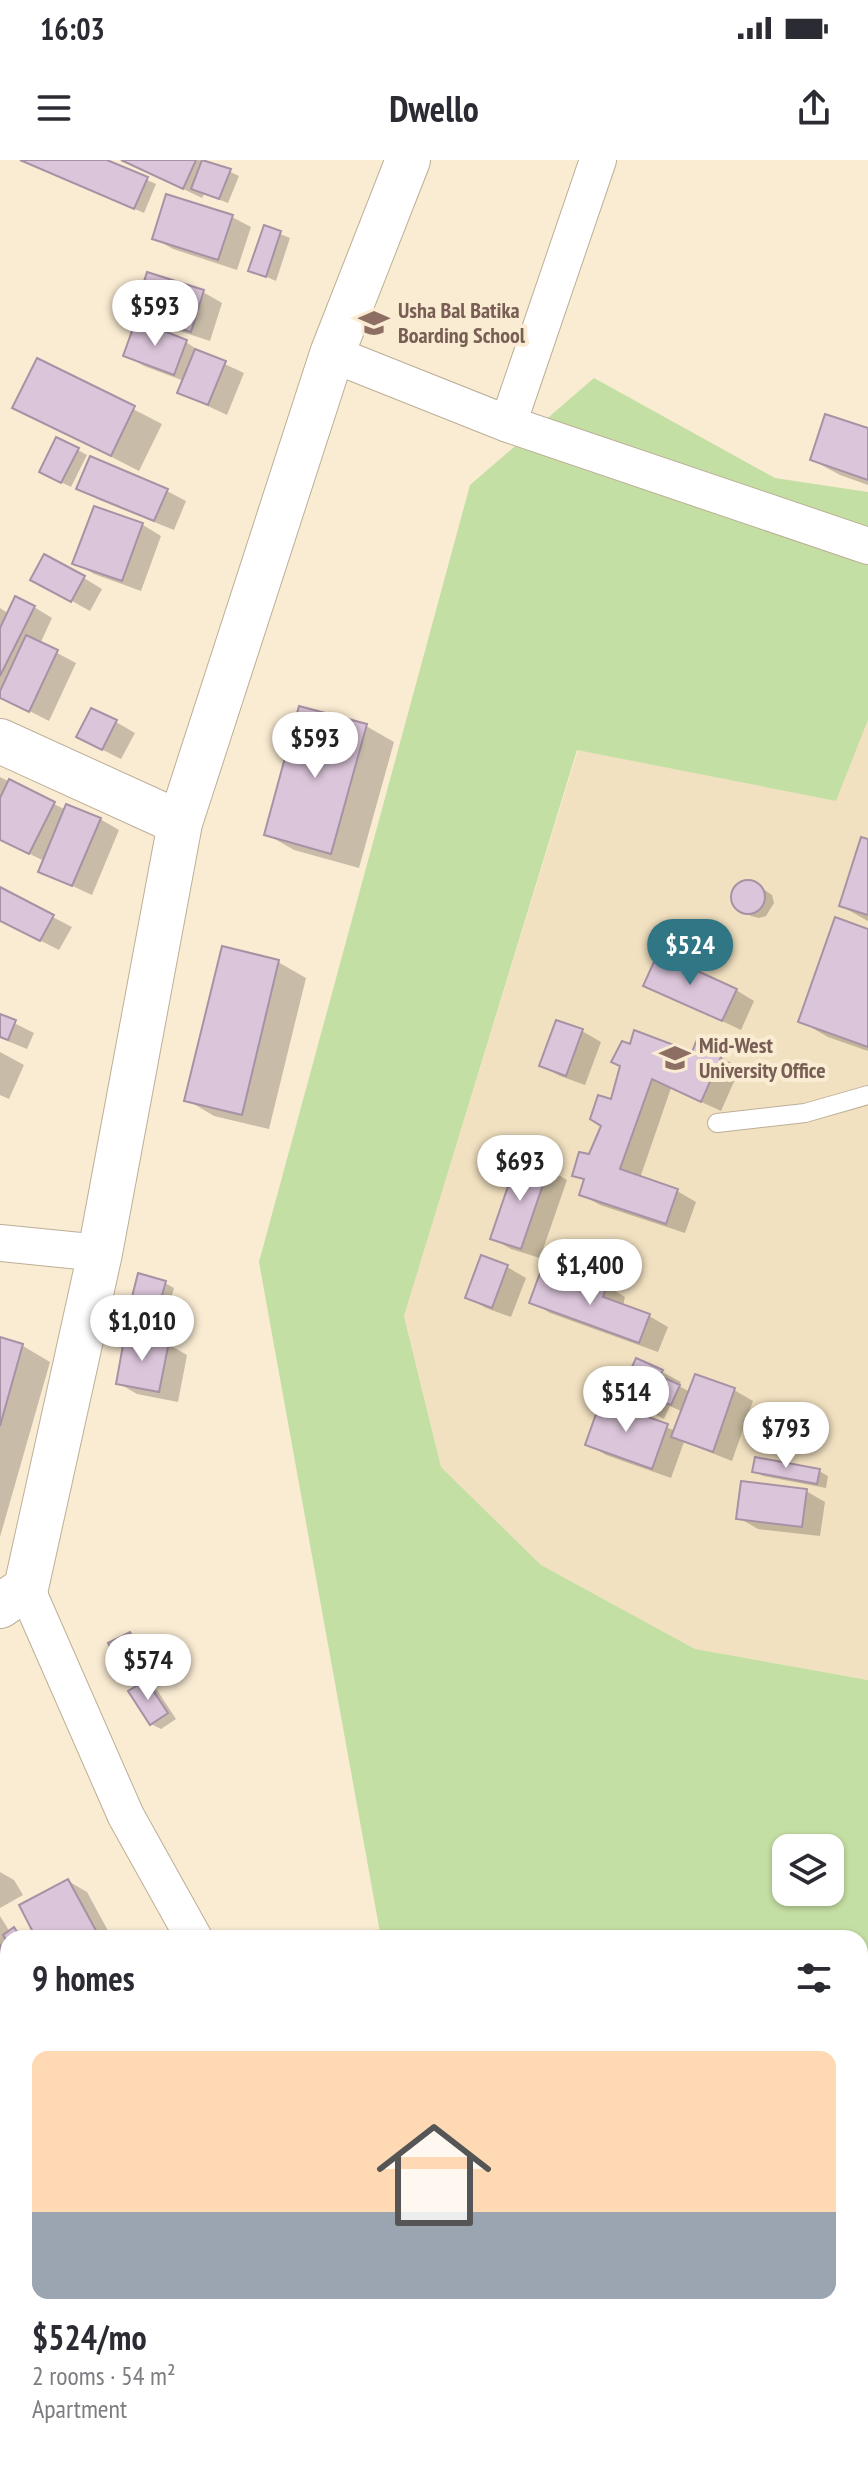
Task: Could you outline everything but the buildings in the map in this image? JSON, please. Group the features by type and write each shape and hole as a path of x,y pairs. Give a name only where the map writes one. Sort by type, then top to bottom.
{"street":[{"path":"190,1930 126,1816 13,1597 100,1253 180,823 332,354 408,160"},
{"path":"508,424 598,160"},
{"path":"332,354 508,424 868,546"},
{"path":"0,741 180,823"},
{"path":"0,1243 100,1253"}],"lane":[{"path":"717,1123 805,1113 868,1095"}],"shaded area":[{"name":"Mid-West University Office","path":"868,720 868,1680 695,1649 541,1565 441,1467 404,1315 578,750 836,801"}],"green space":[{"path":"594,378 775,478 868,492 868,720 836,801 577,750 404,1316 441,1467 541,1565 695,1649 868,1680 868,1930 380,1930 259,1262 470,485"}],"place":[{"name":"Usha Bal Batika Boarding School","path":"374,323"},
{"name":"Mid-West University Office","path":"675,1058"}]}
